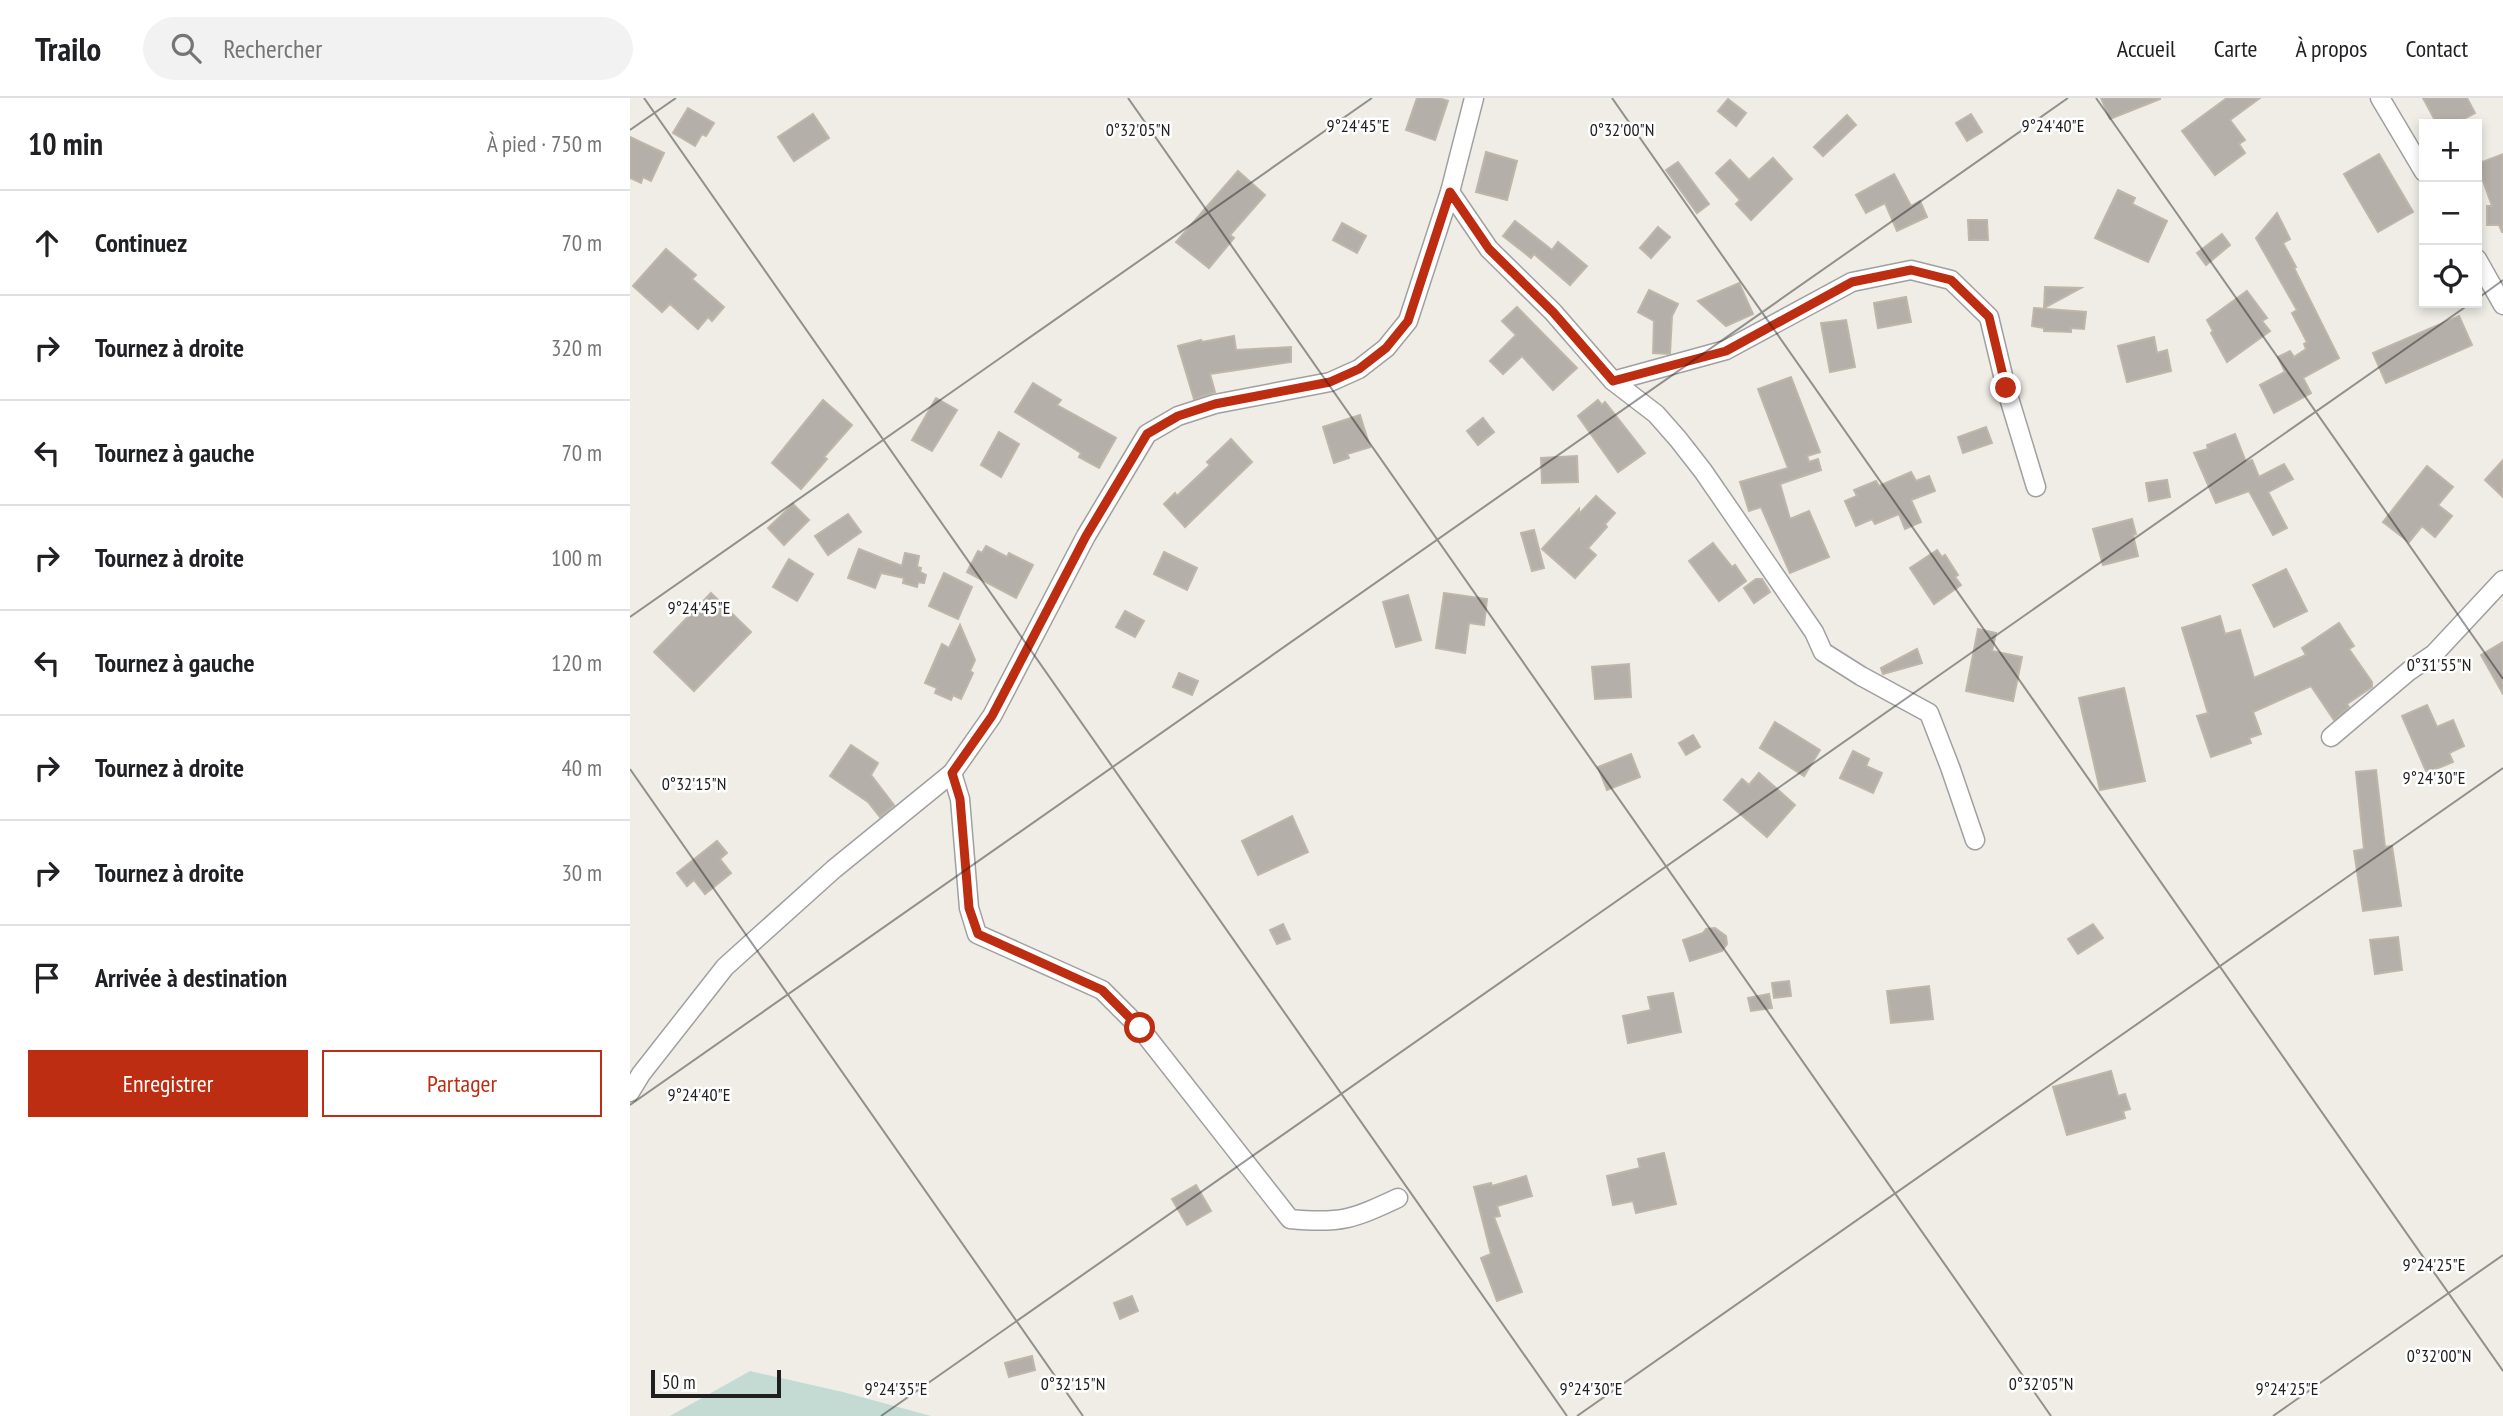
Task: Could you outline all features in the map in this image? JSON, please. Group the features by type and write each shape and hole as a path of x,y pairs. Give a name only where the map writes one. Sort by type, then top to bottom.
{"street":[{"path":"630,1092 641,1074 725,967 834,869 952,773 992,716 1086,536 1147,434 1178,416 1215,404 1330,382 1359,369 1386,348 1408,321 1450,192 1474,98"},
{"path":"2380,98 2419,164"},
{"path":"1450,192 1489,249 1553,312 1613,381 1656,414 1695,460 1814,632 1823,652 1929,713 1975,840"},
{"path":"2482,268 2503,305"},
{"path":"1613,381 1726,351 1852,282 1911,270 1951,280 1989,317 2006,388 2036,487"},
{"path":"2331,737 2409,671 2434,654 2503,580"},
{"path":"952,773 960,799 969,908 978,934 1102,990 1140,1028 1290,1219 1326,1223 1355,1217 1398,1198"}],"shaded area":[{"path":"750,1371 843,1392 931,1416 670,1416"}],"building":[{"path":"1417,98 1439,98 1448,101 1435,140 1406,130"},
{"path":"2101,98 2160,98 2160,99 2110,119"},
{"path":"2227,98 2260,98 2230,120 2245,140 2239,144 2245,153 2215,175 2182,131"},
{"path":"2423,98 2467,98 2475,113 2464,119 2434,119"},
{"path":"1728,99 1746,113 1736,126 1718,111"},
{"path":"688,108 714,123 706,136 702,134 695,146 673,133"},
{"path":"813,114 829,138 794,161 778,137"},
{"path":"1971,114 1982,132 1967,141 1956,123"},
{"path":"1847,115 1856,125 1823,156 1814,147"},
{"path":"630,137 664,153 651,181 643,177 641,183 630,178"},
{"path":"1486,152 1517,161 1507,200 1476,192"},
{"path":"2379,154 2413,212 2378,232 2344,174"},
{"path":"2503,154 2503,232 2499,225 2487,225 2487,206 2492,206 2482,178 2482,162"},
{"path":"1773,158 1792,179 1751,220 1736,204 1740,200 1716,173 1730,160 1749,180"},
{"path":"1678,162 1709,204 1697,213 1666,170"},
{"path":"1238,171 1265,195 1230,235 1234,238 1209,268 1176,242"},
{"path":"1894,174 1911,206 1920,201 1927,217 1897,231 1885,203 1866,213 1856,195"},
{"path":"2118,190 2135,198 2132,204 2167,221 2148,262 2095,238"},
{"path":"2277,213 2290,239 2283,243 2339,358 2303,378 2311,393 2274,413 2260,385 2285,372 2278,357 2290,351 2294,357 2306,349 2304,344 2307,342 2292,313 2297,310 2256,238"},
{"path":"1968,220 1987,220 1988,240 1969,240"},
{"path":"1515,221 1552,250 1558,242 1587,266 1570,285 1534,254 1531,258 1503,236"},
{"path":"1342,223 1366,236 1357,253 1333,240"},
{"path":"1658,227 1670,237 1651,258 1640,248"},
{"path":"2222,234 2230,245 2206,265 2197,253"},
{"path":"666,249 696,275 692,279 724,307 712,321 708,317 698,329 670,304 662,312 633,286"},
{"path":"1739,283 1753,314 1726,326 1698,301"},
{"path":"2045,287 2081,288 2044,308"},
{"path":"1649,290 1678,304 1672,316 1670,354 1653,353 1654,321 1638,312"},
{"path":"2247,291 2267,318 2262,321 2270,331 2227,362 2207,320"},
{"path":"1906,297 1911,322 1878,328 1874,303"},
{"path":"1517,307 1577,368 1553,390 1522,356 1503,374 1490,361 1516,335 1502,321"},
{"path":"2034,308 2086,312 2084,329 2071,328 2071,332 2044,331 2044,328 2032,326"},
{"path":"2459,316 2472,345 2386,383 2373,353"},
{"path":"1846,320 1855,367 1830,372 1821,323"},
{"path":"1234,336 1236,350 1291,347 1291,362 1210,374 1215,392 1194,399 1178,346"},
{"path":"2154,337 2157,353 2167,350 2171,371 2127,382 2118,346"},
{"path":"1791,377 1820,452 1807,456 1809,462 1818,459 1821,470 1780,484 1790,519 1809,511 1829,557 1790,573 1761,507 1749,511 1740,482 1788,468 1758,389"},
{"path":"1033,383 1061,400 1057,405 1116,438 1099,468 1079,457 1081,453 1015,412"},
{"path":"936,398 957,410 932,451 912,440"},
{"path":"823,400 852,425 801,489 772,463"},
{"path":"1598,400 1602,405 1605,402 1645,453 1618,472 1578,416"},
{"path":"1360,415 1370,447 1347,454 1349,458 1334,463 1323,427"},
{"path":"1483,418 1494,432 1478,445 1467,431"},
{"path":"1986,427 1992,443 1963,453 1958,437"},
{"path":"999,432 1019,444 1001,477 981,465"},
{"path":"2235,434 2246,462 2252,460 2259,477 2284,464 2293,479 2268,492 2287,528 2273,535 2249,491 2216,503 2194,453 2208,449 2207,445"},
{"path":"1231,439 1252,462 1185,527 1164,504 1175,493 1177,496 1210,465 1207,462"},
{"path":"1577,456 1578,482 1542,483 1541,458"},
{"path":"2503,460 2503,497 2485,480"},
{"path":"2427,466 2453,487 2438,505 2452,516 2435,537 2422,526 2409,542 2383,522"},
{"path":"1911,472 1916,481 1929,476 1935,491 1911,500 1921,522 1905,529 1899,514 1875,524 1872,519 1856,526 1845,501 1857,496 1854,490 1876,481 1879,486"},
{"path":"2167,480 2170,497 2149,501 2146,483"},
{"path":"1596,496 1615,513 1605,524 1607,527 1588,548 1596,555 1575,578 1542,549 1579,509 1579,514"},
{"path":"793,504 809,520 784,545 768,528"},
{"path":"848,514 861,532 828,555 815,536"},
{"path":"2132,519 2138,556 2103,565 2093,529"},
{"path":"1534,530 1544,568 1532,571 1521,533"},
{"path":"1713,543 1732,567 1735,565 1746,581 1719,601 1689,561"},
{"path":"986,546 1007,557 1009,553 1033,565 1016,598 967,572 978,551 982,553"},
{"path":"859,549 902,566 905,553 919,556 917,567 926,575 924,583 918,582 917,587 903,583 904,578 881,573 875,588 848,578"},
{"path":"1937,550 1942,557 1945,555 1961,585 1934,604 1910,568"},
{"path":"1164,552 1197,568 1187,590 1154,574"},
{"path":"789,559 813,574 797,601 773,587"},
{"path":"2286,569 2307,611 2274,627 2253,585"},
{"path":"944,573 972,587 958,619 929,606"},
{"path":"1756,579 1762,579 1770,592 1754,603 1744,588"},
{"path":"711,593 751,632 694,691 654,652"},
{"path":"1444,593 1487,599 1484,625 1469,623 1465,653 1436,648"},
{"path":"1408,595 1421,640 1396,647 1383,602"},
{"path":"1125,611 1144,621 1135,637 1116,627"},
{"path":"2220,616 2225,634 2240,630 2254,678 2306,655 2302,648 2339,623 2354,646 2349,649 2372,682 2372,687 2347,704 2349,707 2334,720 2311,686 2253,712 2261,734 2249,738 2251,743 2211,757 2197,716 2208,713 2182,628"},
{"path":"960,625 975,660 970,671 973,673 961,699 953,695 951,700 935,693 937,688 925,683 942,644 949,648"},
{"path":"1978,629 1996,633 1992,651 2022,657 2013,701 1966,691"},
{"path":"2503,642 2503,694 2481,655"},
{"path":"1917,649 1922,663 1883,674 1881,668"},
{"path":"1629,664 1631,697 1595,699 1592,667"},
{"path":"1179,673 1198,681 1192,695 1173,687"},
{"path":"2124,688 2145,781 2100,790 2079,698"},
{"path":"2427,705 2437,727 2453,720 2464,746 2449,753 2453,762 2431,771 2426,771 2402,716"},
{"path":"1775,722 1820,750 1804,776 1760,748"},
{"path":"1693,735 1700,747 1686,755 1679,743"},
{"path":"851,745 878,763 871,775 894,805 880,817 868,802 830,776"},
{"path":"1853,751 1869,759 1866,766 1882,773 1873,793 1840,778"},
{"path":"1631,754 1640,777 1607,790 1598,767"},
{"path":"2376,770 2385,847 2392,846 2401,906 2363,911 2354,851 2364,849 2356,772"},
{"path":"1759,773 1795,805 1767,837 1724,800 1742,779 1749,785"},
{"path":"1292,816 1308,852 1258,875 1242,841"},
{"path":"717,841 727,853 720,859 731,873 705,894 694,880 687,886 677,873"},
{"path":"1283,924 1290,939 1277,944 1270,930"},
{"path":"2093,924 2103,938 2078,954 2068,939"},
{"path":"1715,928 1726,936 1727,944 1722,951 1690,961 1683,940 1703,933 1706,929"},
{"path":"2398,937 2402,970 2375,974 2370,940"},
{"path":"1789,981 1791,996 1774,998 1772,983"},
{"path":"1929,986 1933,1019 1891,1023 1887,991"},
{"path":"1673,993 1681,1032 1628,1043 1623,1016 1651,1010 1648,997"},
{"path":"1769,994 1772,1008 1751,1011 1748,998"},
{"path":"2111,1071 2118,1096 2125,1094 2130,1109 2123,1111 2125,1118 2067,1135 2053,1087"},
{"path":"1664,1153 1676,1204 1636,1213 1633,1201 1613,1205 1607,1176 1640,1168 1638,1159"},
{"path":"1526,1176 1532,1196 1497,1206 1500,1216 1494,1217 1522,1292 1497,1301 1481,1258 1491,1254 1474,1187 1491,1183 1492,1186"},
{"path":"1196,1185 1211,1211 1187,1225 1172,1199"},
{"path":"1132,1296 1138,1311 1120,1319 1114,1303"},
{"path":"1032,1356 1035,1370 1009,1377 1005,1363"}],"route":[{"path":"1140,1028 1102,990 978,934 969,908 960,799 952,773 992,716 1086,536 1147,434 1178,416 1215,404 1330,382 1359,369 1386,348 1408,321 1450,192 1489,249 1553,312 1613,381 1726,351 1852,282 1911,270 1951,280 1989,317 2006,388"}]}
